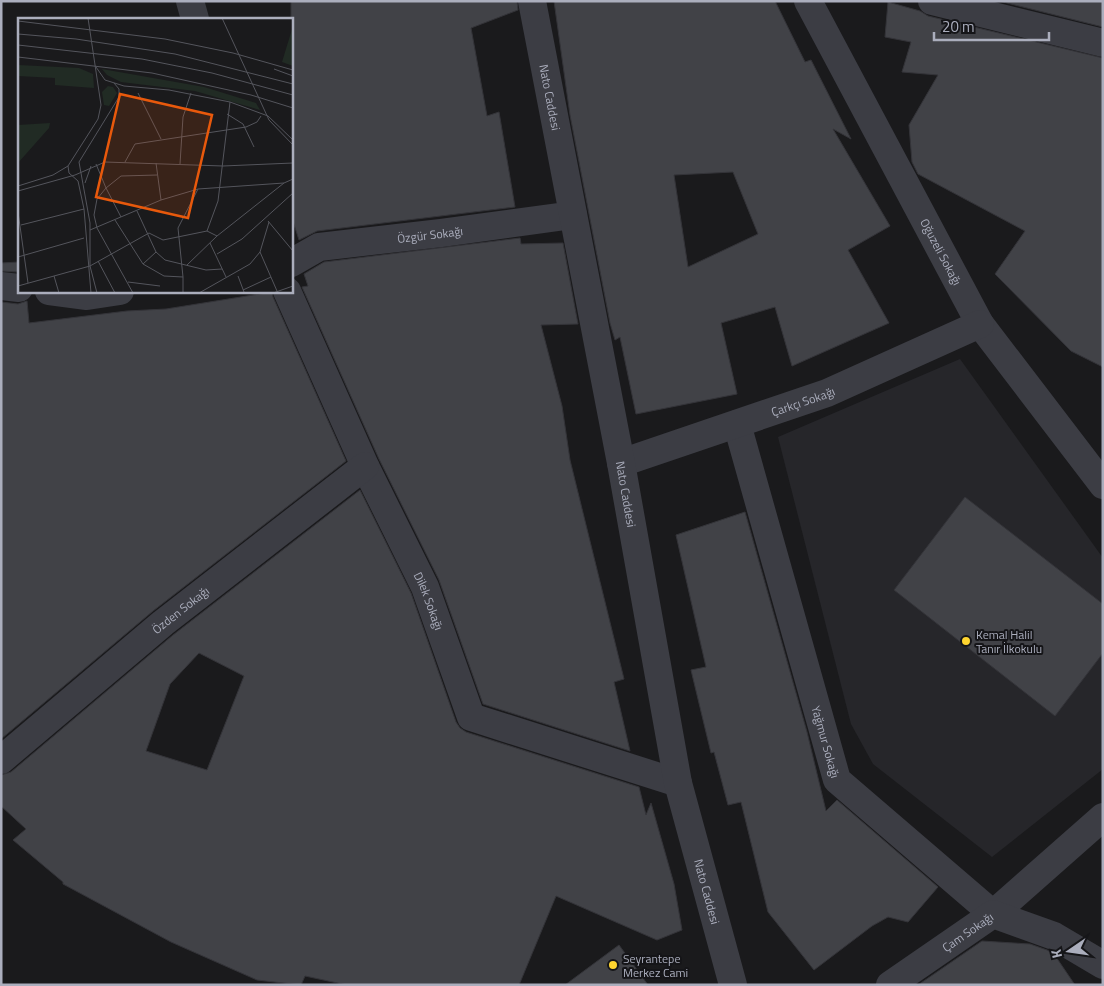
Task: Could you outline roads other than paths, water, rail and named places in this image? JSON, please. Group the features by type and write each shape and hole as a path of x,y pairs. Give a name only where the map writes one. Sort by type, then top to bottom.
{"street":[{"path":"190,1 195,18"},
{"name":"Nato Caddesi","path":"532,1 621,463 678,783 734,985"},
{"name":"Oğuzeli Sokağı","path":"808,1 980,324 1103,485"},
{"path":"932,1 1103,43"},
{"name":"Özgür Sokağı","path":"292,261 319,247 573,215"},
{"path":"1,286 18,288"},
{"path":"57,292 87,296 113,292"},
{"name":"Dilek Sokağı","path":"287,292 366,466 425,587 471,717 678,783"},
{"name":"Çarkçı Sokağı","path":"621,463 827,393 980,324"},
{"name":"Yağmur Sokağı","path":"737,424 837,780 993,914"},
{"name":"Özden Sokağı","path":"1,760 163,623 366,466"},
{"path":"993,914 1103,817"},
{"name":"Çam Sokağı","path":"890,985 993,914 1054,936 1103,966"}],"place":[{"name":"Kemal Halil Tanır İlkokulu","path":"966,641"},
{"name":"Seyrantepe Merkez Cami","path":"613,965"}]}
